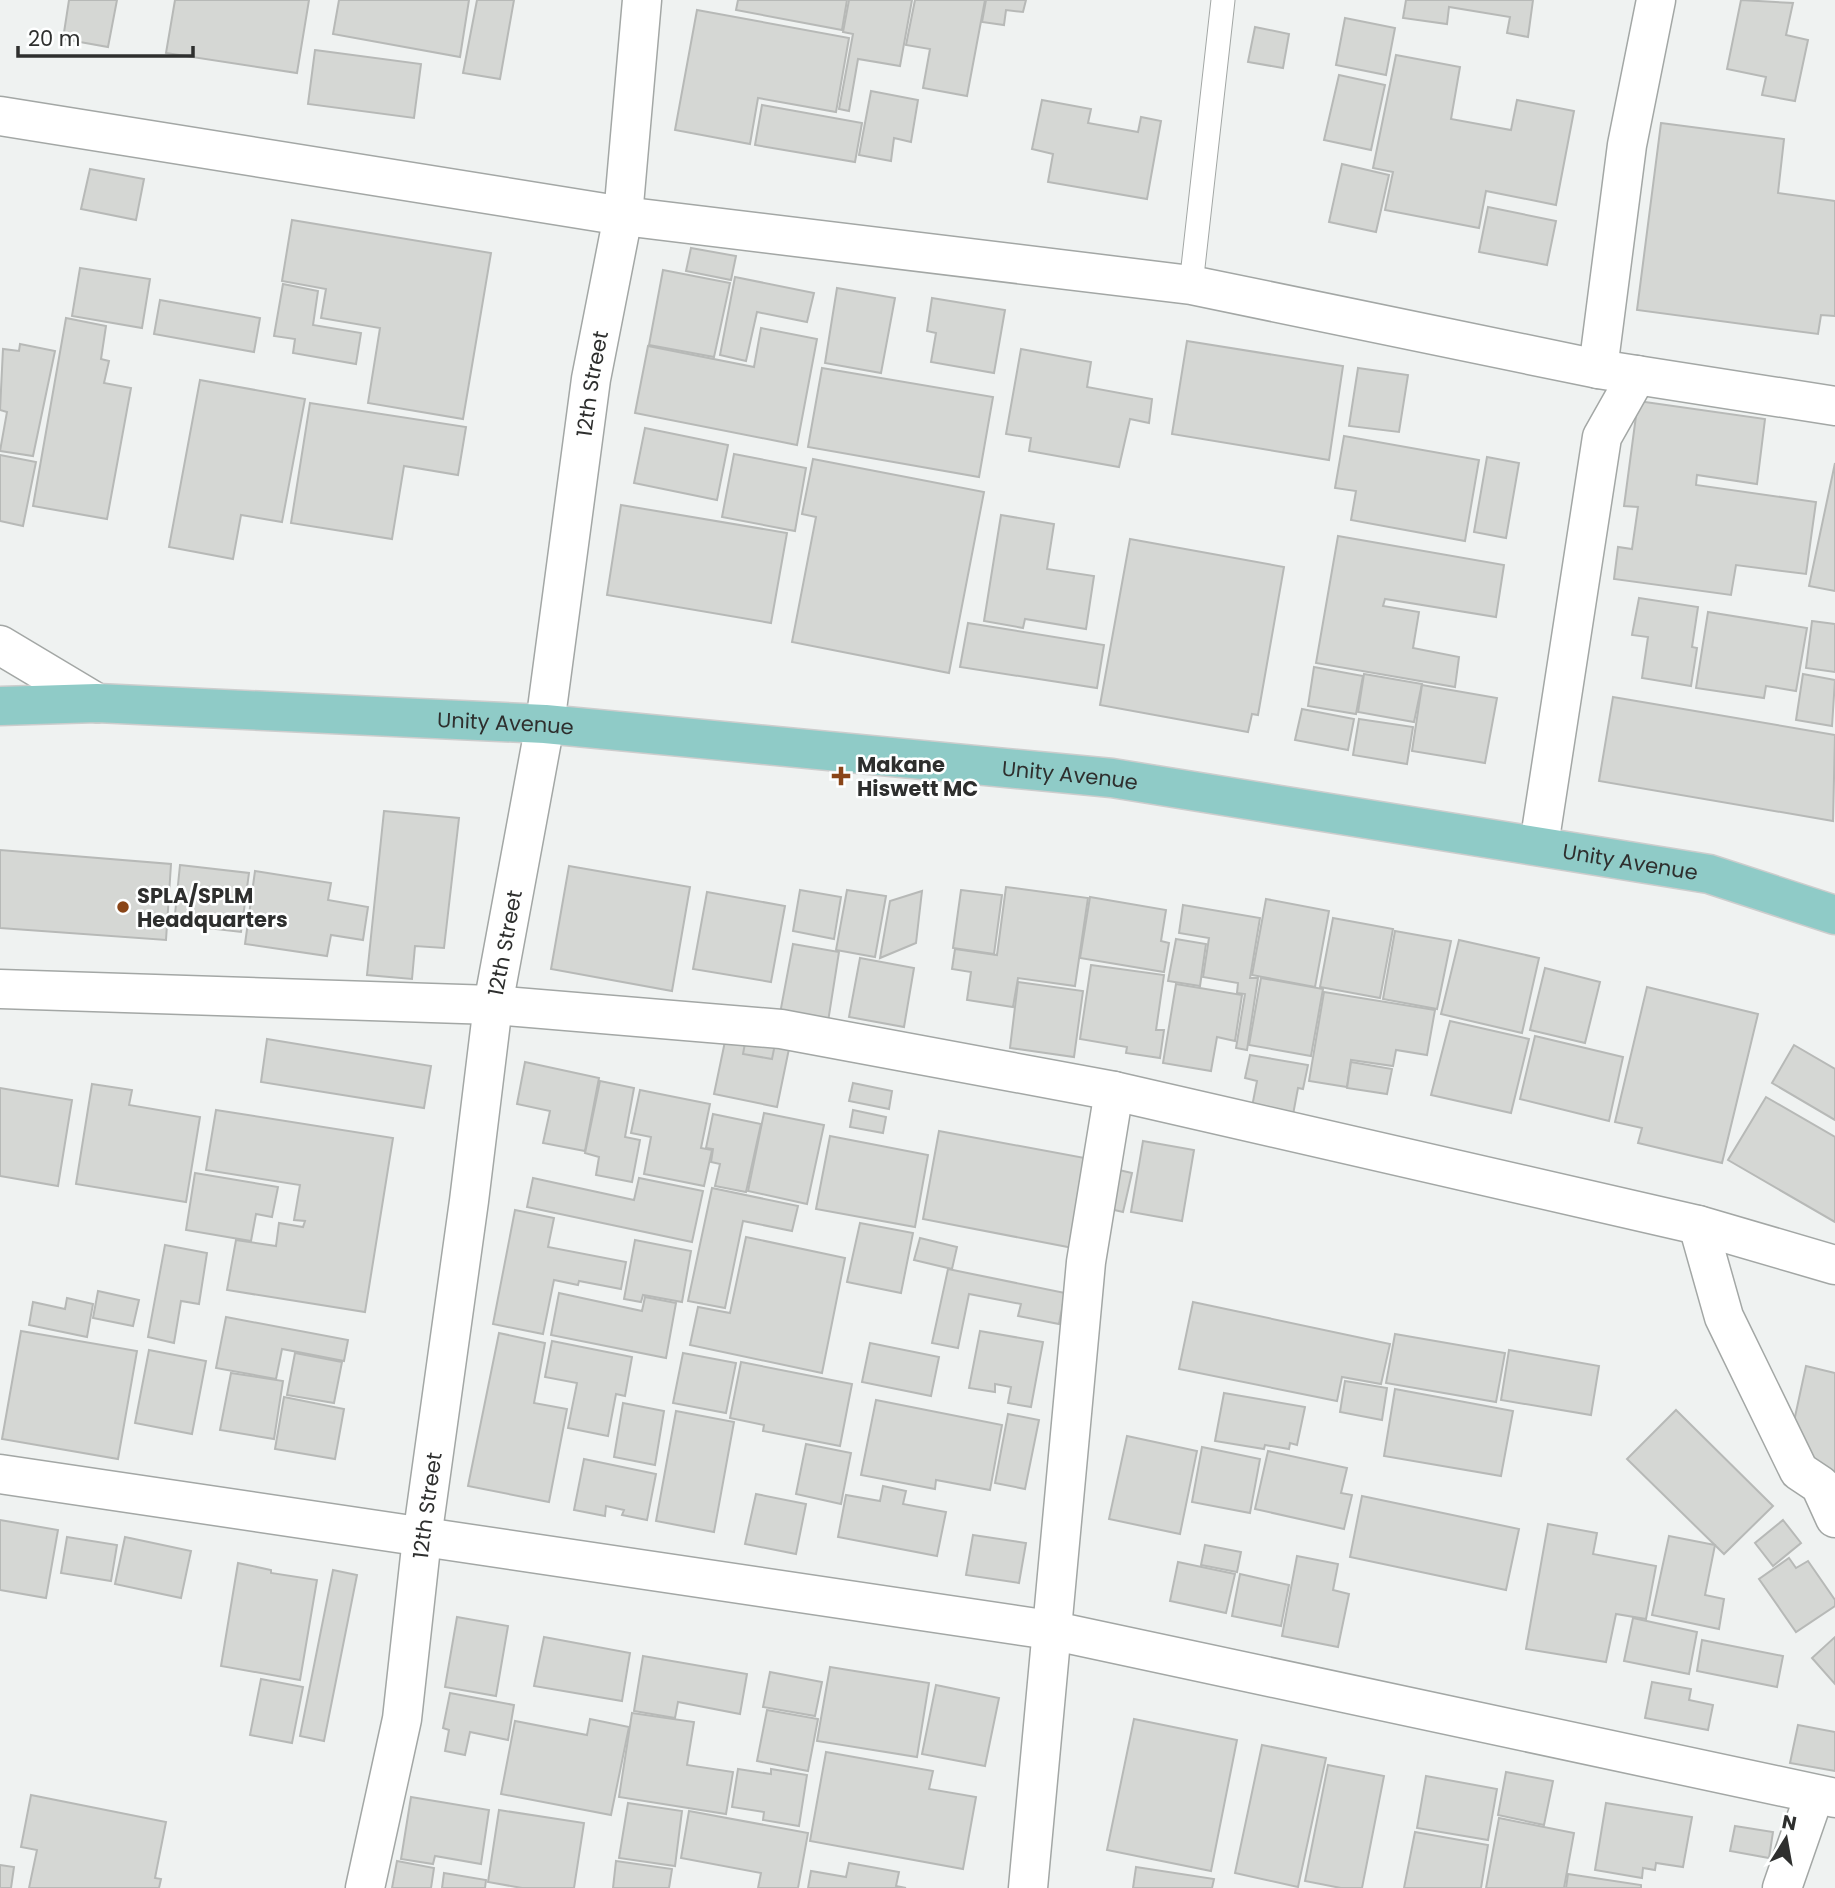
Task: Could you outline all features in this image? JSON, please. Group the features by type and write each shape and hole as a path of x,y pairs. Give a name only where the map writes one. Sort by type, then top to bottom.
{"main road":[{"name":"Unity Avenue","path":"0,706 97,703 545,724 1112,778 1709,874 1835,915"}],"street":[{"name":"12th Street","path":"365,1888 402,1719 422,1538 493,1005 545,724 590,379 623,216 642,0"},
{"path":"1598,369 1627,145 1656,0"},
{"path":"0,116 623,216 1191,285 1598,369 1835,406"},
{"path":"1539,845 1602,437 1637,375"},
{"path":"0,645 97,703"},
{"path":"0,989 118,995 493,1005 781,1030 1114,1091 1698,1226 1835,1265"},
{"path":"1028,1888 1086,1262 1114,1091"},
{"path":"1698,1226 1724,1317 1798,1471 1819,1485 1835,1518"},
{"path":"0,1474 1050,1630 1825,1797 1782,1888"}],"lane":[{"path":"1191,285 1223,0"}],"building":[{"path":"69,0 117,0 108,47 63,39"},
{"path":"175,0 309,0 297,73 166,53"},
{"path":"339,0 469,0 460,57 333,34"},
{"path":"477,0 514,0 500,79 463,73"},
{"path":"738,0 847,0 842,30 736,10"},
{"path":"849,0 912,0 900,66 858,59 849,111 839,109 853,34 843,32"},
{"path":"915,0 985,0 967,96 923,88 930,49 906,45"},
{"path":"986,0 1026,0 1023,12 1006,10 1004,25 982,22"},
{"path":"1406,0 1533,0 1528,37 1507,33 1510,17 1449,7 1447,24 1403,18"},
{"path":"1741,0 1793,3 1786,35 1808,40 1795,101 1762,95 1766,77 1727,69"},
{"path":"697,10 849,38 836,112 758,98 750,144 675,130"},
{"path":"1345,18 1395,28 1386,75 1336,65"},
{"path":"1255,27 1289,34 1283,68 1248,62"},
{"path":"315,50 421,64 414,118 308,104"},
{"path":"1396,55 1460,67 1451,119 1511,130 1517,100 1574,111 1556,205 1486,191 1479,228 1385,210 1393,172 1373,168"},
{"path":"1339,75 1385,85 1371,150 1324,140"},
{"path":"871,91 918,100 911,142 894,138 891,161 859,155"},
{"path":"1042,100 1091,109 1088,123 1138,132 1141,117 1161,121 1147,199 1048,182 1053,154 1032,149"},
{"path":"762,105 862,123 855,162 755,145"},
{"path":"1661,123 1784,139 1778,193 1835,201 1835,316 1821,315 1818,334 1637,310"},
{"path":"1342,164 1389,175 1376,232 1329,222"},
{"path":"90,169 144,179 136,220 81,209"},
{"path":"1488,207 1556,221 1547,265 1479,252"},
{"path":"292,220 491,253 463,419 368,403 380,328 321,318 326,289 282,281"},
{"path":"691,248 736,256 731,280 686,271"},
{"path":"80,268 150,279 142,328 72,316"},
{"path":"663,270 730,283 714,357 649,345"},
{"path":"735,277 814,293 807,322 757,312 746,361 720,355"},
{"path":"283,284 318,291 313,325 361,333 356,364 293,353 295,339 274,336"},
{"path":"837,288 895,298 881,373 825,363"},
{"path":"932,298 1005,310 994,373 931,362 936,333 927,331"},
{"path":"160,300 260,318 254,352 154,334"},
{"path":"66,318 106,326 101,359 109,361 104,383 131,388 107,519 33,506"},
{"path":"761,328 817,339 797,445 635,413 648,346 754,367"},
{"path":"1187,341 1343,366 1329,460 1172,434"},
{"path":"20,344 55,351 33,456 0,451 7,412 0,410 3,349 19,351"},
{"path":"1021,349 1091,362 1087,387 1152,399 1149,423 1130,419 1119,467 1029,451 1031,438 1006,434"},
{"path":"822,368 993,397 979,477 808,447"},
{"path":"1358,368 1408,375 1399,432 1349,426"},
{"path":"200,380 305,399 282,522 241,515 233,559 169,547"},
{"path":"1638,401 1765,419 1757,484 1697,475 1696,485 1816,502 1806,574 1736,565 1731,595 1614,579 1618,547 1632,549 1638,507 1624,506"},
{"path":"310,403 466,427 458,475 404,466 392,539 291,523"},
{"path":"645,428 728,445 717,500 634,483"},
{"path":"1344,436 1479,460 1465,541 1351,520 1356,491 1335,488"},
{"path":"734,454 806,468 795,531 722,517"},
{"path":"0,455 36,462 23,526 0,521"},
{"path":"1487,457 1519,463 1506,538 1474,532"},
{"path":"813,459 984,492 949,673 792,642 816,517 802,514"},
{"path":"1835,463 1835,591 1809,586"},
{"path":"621,505 787,533 771,623 607,595"},
{"path":"1001,515 1054,524 1047,569 1094,576 1086,629 1025,619 1023,628 984,621"},
{"path":"1338,536 1504,565 1496,617 1385,599 1383,606 1419,612 1413,648 1459,657 1455,687 1316,663"},
{"path":"1130,539 1284,567 1258,715 1252,714 1248,732 1100,705"},
{"path":"1639,598 1698,607 1692,647 1697,648 1691,686 1642,678 1648,637 1632,635"},
{"path":"1708,612 1807,628 1796,691 1766,686 1764,698 1696,688"},
{"path":"1812,621 1835,624 1835,672 1806,668"},
{"path":"968,623 1104,645 1097,688 960,667"},
{"path":"1314,667 1363,676 1356,714 1308,706"},
{"path":"1364,674 1422,684 1414,722 1358,712"},
{"path":"1803,674 1835,680 1832,726 1796,720"},
{"path":"1422,685 1497,698 1485,763 1412,751"},
{"path":"1613,697 1835,735 1833,821 1599,781"},
{"path":"1302,709 1354,719 1348,750 1295,740"},
{"path":"1359,719 1413,727 1407,764 1353,755"},
{"path":"384,811 459,818 444,948 415,946 412,979 367,975"},
{"path":"0,850 171,864 166,940 0,928"},
{"path":"180,865 249,873 241,932 174,924"},
{"path":"569,866 690,887 672,991 551,969"},
{"path":"255,871 331,883 328,900 368,907 363,940 331,935 327,956 245,944"},
{"path":"1006,887 1088,898 1075,986 1018,978 1013,1007 967,1000 971,972 952,969 955,949 997,955"},
{"path":"800,890 841,897 834,939 793,931"},
{"path":"847,890 886,896 875,957 836,950"},
{"path":"961,890 1002,895 994,954 953,948"},
{"path":"922,891 916,943 880,958 890,901"},
{"path":"707,892 785,906 771,982 693,969"},
{"path":"1090,897 1166,910 1161,941 1169,943 1164,972 1080,958"},
{"path":"1266,899 1329,911 1315,987 1252,975"},
{"path":"1183,905 1260,918 1250,978 1258,978 1247,1050 1236,1048 1245,994 1237,993 1238,983 1203,977 1209,938 1179,933"},
{"path":"1333,918 1393,929 1380,998 1320,987"},
{"path":"1395,931 1451,941 1437,1009 1383,999"},
{"path":"1176,939 1206,944 1200,986 1168,981"},
{"path":"1459,940 1539,958 1522,1033 1441,1014"},
{"path":"793,944 839,952 827,1028 779,1019"},
{"path":"860,958 914,968 904,1027 849,1017"},
{"path":"1091,965 1164,975 1156,1030 1164,1030 1160,1058 1126,1053 1127,1047 1080,1039"},
{"path":"1545,968 1600,982 1585,1043 1530,1030"},
{"path":"1261,978 1323,989 1311,1056 1249,1045"},
{"path":"1018,982 1083,991 1074,1057 1010,1048"},
{"path":"1176,984 1242,995 1235,1041 1217,1037 1211,1071 1163,1063"},
{"path":"1647,987 1758,1014 1722,1163 1638,1143 1642,1128 1615,1122"},
{"path":"1324,992 1435,1010 1427,1055 1396,1050 1393,1066 1351,1060 1347,1087 1309,1081"},
{"path":"1450,1021 1529,1039 1511,1113 1431,1095"},
{"path":"728,1027 791,1039 777,1107 714,1094"},
{"path":"1535,1036 1623,1057 1609,1121 1520,1099"},
{"path":"746,1038 775,1044 772,1059 743,1054"},
{"path":"267,1039 431,1066 424,1108 261,1082"},
{"path":"1794,1045 1835,1069 1835,1120 1772,1083"},
{"path":"1250,1055 1308,1065 1303,1089 1298,1088 1292,1120 1251,1112 1257,1081 1245,1078"},
{"path":"525,1062 599,1078 585,1151 543,1143 550,1111 517,1104"},
{"path":"1351,1062 1392,1069 1387,1094 1347,1088"},
{"path":"600,1081 634,1088 625,1137 640,1140 632,1182 596,1175 599,1157 585,1153"},
{"path":"853,1083 892,1091 889,1109 849,1101"},
{"path":"92,1084 132,1090 129,1105 200,1117 186,1202 76,1184"},
{"path":"0,1088 72,1100 58,1186 0,1176"},
{"path":"640,1090 710,1104 701,1148 712,1150 704,1186 644,1174 651,1137 631,1133"},
{"path":"1766,1097 1835,1137 1835,1222 1728,1160"},
{"path":"216,1110 393,1138 365,1312 227,1290 236,1240 276,1246 279,1223 303,1227 305,1221 294,1220 300,1185 206,1170"},
{"path":"853,1110 886,1117 883,1133 850,1127"},
{"path":"764,1113 824,1125 807,1204 748,1191"},
{"path":"713,1114 761,1124 746,1192 715,1186 720,1164 711,1162 713,1149 706,1148"},
{"path":"939,1131 1090,1159 1073,1248 923,1219"},
{"path":"830,1136 928,1155 915,1227 816,1209"},
{"path":"1143,1141 1194,1150 1182,1221 1131,1212"},
{"path":"1106,1167 1132,1173 1123,1212 1097,1206"},
{"path":"195,1173 278,1187 272,1217 256,1214 251,1241 186,1230"},
{"path":"533,1178 634,1200 639,1178 703,1191 692,1242 527,1207"},
{"path":"712,1188 798,1206 792,1231 743,1221 725,1308 688,1301"},
{"path":"515,1210 554,1218 548,1247 626,1262 621,1289 579,1281 578,1285 554,1280 543,1334 493,1324"},
{"path":"860,1223 913,1233 901,1293 847,1282"},
{"path":"746,1237 845,1258 822,1373 690,1345 698,1307 730,1313"},
{"path":"920,1238 957,1247 952,1269 914,1260"},
{"path":"635,1240 691,1251 682,1302 643,1295 641,1302 624,1299"},
{"path":"165,1245 207,1253 199,1304 181,1301 174,1343 148,1337"},
{"path":"948,1269 1065,1293 1059,1324 1018,1316 1021,1304 969,1294 958,1348 932,1343"},
{"path":"98,1291 139,1300 133,1326 93,1318"},
{"path":"559,1293 642,1311 645,1297 676,1303 666,1358 551,1335"},
{"path":"67,1298 93,1304 87,1337 29,1325 33,1302 65,1309"},
{"path":"1193,1302 1390,1344 1381,1384 1342,1377 1337,1401 1179,1369"},
{"path":"226,1317 348,1340 344,1361 282,1349 276,1379 216,1368"},
{"path":"21,1331 137,1351 118,1459 2,1439"},
{"path":"980,1331 1043,1342 1031,1407 1008,1403 1011,1387 995,1384 995,1392 969,1388"},
{"path":"499,1333 545,1343 534,1403 567,1409 549,1502 468,1486"},
{"path":"1395,1334 1505,1353 1496,1402 1386,1383"},
{"path":"552,1341 632,1357 625,1396 616,1394 608,1436 568,1428 577,1383 545,1377"},
{"path":"870,1343 939,1357 931,1396 862,1382"},
{"path":"149,1350 206,1361 192,1434 135,1423"},
{"path":"1509,1350 1599,1366 1591,1415 1501,1400"},
{"path":"295,1353 342,1362 334,1403 287,1395"},
{"path":"683,1353 736,1363 726,1413 673,1403"},
{"path":"741,1362 852,1384 840,1446 763,1431 764,1425 730,1418"},
{"path":"1806,1366 1835,1373 1835,1473 1803,1466 1788,1449"},
{"path":"231,1373 283,1381 274,1439 220,1430"},
{"path":"1345,1381 1387,1388 1382,1420 1340,1412"},
{"path":"1395,1389 1513,1411 1501,1476 1384,1456"},
{"path":"1224,1393 1305,1407 1297,1445 1290,1443 1289,1449 1265,1445 1264,1449 1215,1441"},
{"path":"284,1397 344,1409 335,1459 275,1449"},
{"path":"876,1400 1002,1425 990,1490 936,1480 935,1489 861,1475"},
{"path":"623,1403 664,1411 655,1465 614,1457"},
{"path":"1676,1410 1773,1506 1724,1554 1627,1459"},
{"path":"676,1411 734,1422 714,1532 656,1521"},
{"path":"1008,1414 1039,1420 1025,1489 995,1483"},
{"path":"1127,1436 1197,1451 1180,1534 1109,1519"},
{"path":"806,1444 851,1453 841,1504 796,1494"},
{"path":"1202,1447 1260,1459 1250,1513 1192,1502"},
{"path":"1268,1451 1347,1468 1341,1493 1352,1495 1344,1529 1255,1509"},
{"path":"584,1459 656,1474 647,1520 622,1515 624,1510 606,1506 605,1516 574,1510"},
{"path":"883,1486 906,1491 903,1504 946,1512 937,1556 838,1537 846,1495 880,1501"},
{"path":"756,1494 806,1504 796,1554 745,1544"},
{"path":"1362,1496 1519,1529 1506,1590 1350,1557"},
{"path":"0,1520 58,1530 46,1598 0,1590"},
{"path":"1783,1520 1801,1543 1773,1566 1755,1543"},
{"path":"1548,1524 1597,1533 1593,1554 1656,1566 1646,1619 1616,1614 1606,1662 1526,1649"},
{"path":"973,1535 1026,1543 1019,1583 966,1575"},
{"path":"1669,1536 1715,1545 1705,1595 1724,1599 1719,1629 1652,1615"},
{"path":"67,1537 117,1545 111,1581 61,1573"},
{"path":"125,1537 191,1551 181,1598 115,1584"},
{"path":"1205,1545 1241,1552 1237,1572 1201,1565"},
{"path":"1297,1556 1338,1564 1333,1590 1349,1594 1338,1647 1282,1636"},
{"path":"1789,1558 1796,1568 1808,1561 1835,1600 1835,1606 1796,1632 1759,1579"},
{"path":"1178,1562 1235,1574 1226,1613 1170,1601"},
{"path":"238,1563 271,1570 271,1573 317,1580 300,1680 221,1666"},
{"path":"333,1570 357,1575 324,1741 300,1736"},
{"path":"1240,1574 1289,1585 1281,1626 1232,1616"},
{"path":"457,1617 508,1626 496,1696 445,1687"},
{"path":"1633,1618 1697,1632 1689,1674 1624,1661"},
{"path":"544,1637 630,1653 622,1701 534,1686"},
{"path":"1835,1637 1835,1684 1812,1658"},
{"path":"1702,1640 1783,1656 1777,1687 1697,1671"},
{"path":"643,1656 747,1674 740,1714 678,1702 675,1718 634,1711"},
{"path":"830,1667 929,1683 917,1757 817,1741"},
{"path":"770,1672 822,1682 815,1716 763,1707"},
{"path":"261,1679 303,1687 292,1743 250,1735"},
{"path":"1652,1682 1691,1689 1689,1700 1713,1705 1708,1730 1645,1718"},
{"path":"936,1685 999,1698 985,1766 922,1754"},
{"path":"450,1693 514,1705 508,1740 470,1732 465,1755 445,1751 449,1730 443,1728"},
{"path":"767,1710 818,1719 808,1771 757,1761"},
{"path":"632,1713 694,1722 687,1765 733,1772 726,1814 619,1797"},
{"path":"590,1719 629,1727 611,1815 501,1794 515,1721 587,1735"},
{"path":"1134,1719 1237,1740 1211,1871 1107,1850"},
{"path":"1798,1725 1835,1732 1835,1771 1790,1763"},
{"path":"1262,1745 1326,1758 1298,1887 1235,1873"},
{"path":"826,1752 933,1771 929,1789 976,1797 963,1869 810,1841"},
{"path":"1328,1765 1384,1776 1362,1888 1341,1888 1305,1881"},
{"path":"738,1769 771,1774 771,1769 807,1775 799,1826 763,1820 764,1812 732,1807"},
{"path":"1506,1772 1553,1781 1544,1825 1498,1815"},
{"path":"1426,1776 1497,1789 1488,1840 1417,1828"},
{"path":"31,1795 166,1822 155,1878 161,1879 159,1888 29,1888 37,1850 21,1847"},
{"path":"411,1797 489,1810 481,1864 435,1856 433,1864 401,1859"},
{"path":"628,1803 682,1811 675,1866 619,1858"},
{"path":"1606,1803 1692,1817 1683,1867 1656,1863 1655,1870 1643,1868 1642,1878 1595,1870"},
{"path":"499,1810 584,1823 574,1888 522,1888 488,1882"},
{"path":"689,1811 808,1833 798,1888 758,1888 761,1873 681,1858"},
{"path":"1499,1818 1574,1833 1564,1888 1486,1888"},
{"path":"1735,1826 1773,1832 1769,1858 1730,1851"},
{"path":"1415,1832 1488,1845 1481,1888 1404,1888"},
{"path":"397,1861 434,1868 431,1888 392,1888"},
{"path":"616,1861 672,1869 669,1888 613,1888"},
{"path":"849,1863 899,1872 896,1886 906,1888 808,1888 811,1871 846,1877"},
{"path":"0,1865 14,1867 11,1888 0,1888"},
{"path":"1136,1867 1214,1879 1212,1888 1133,1888"},
{"path":"444,1873 486,1880 485,1888 442,1888"},
{"path":"1568,1874 1641,1885 1641,1888 1566,1888"}],"place":[{"name":"Makane Hiswett MC","path":"841,776"},
{"name":"SPLA/SPLM Headquarters","path":"123,907"}]}
